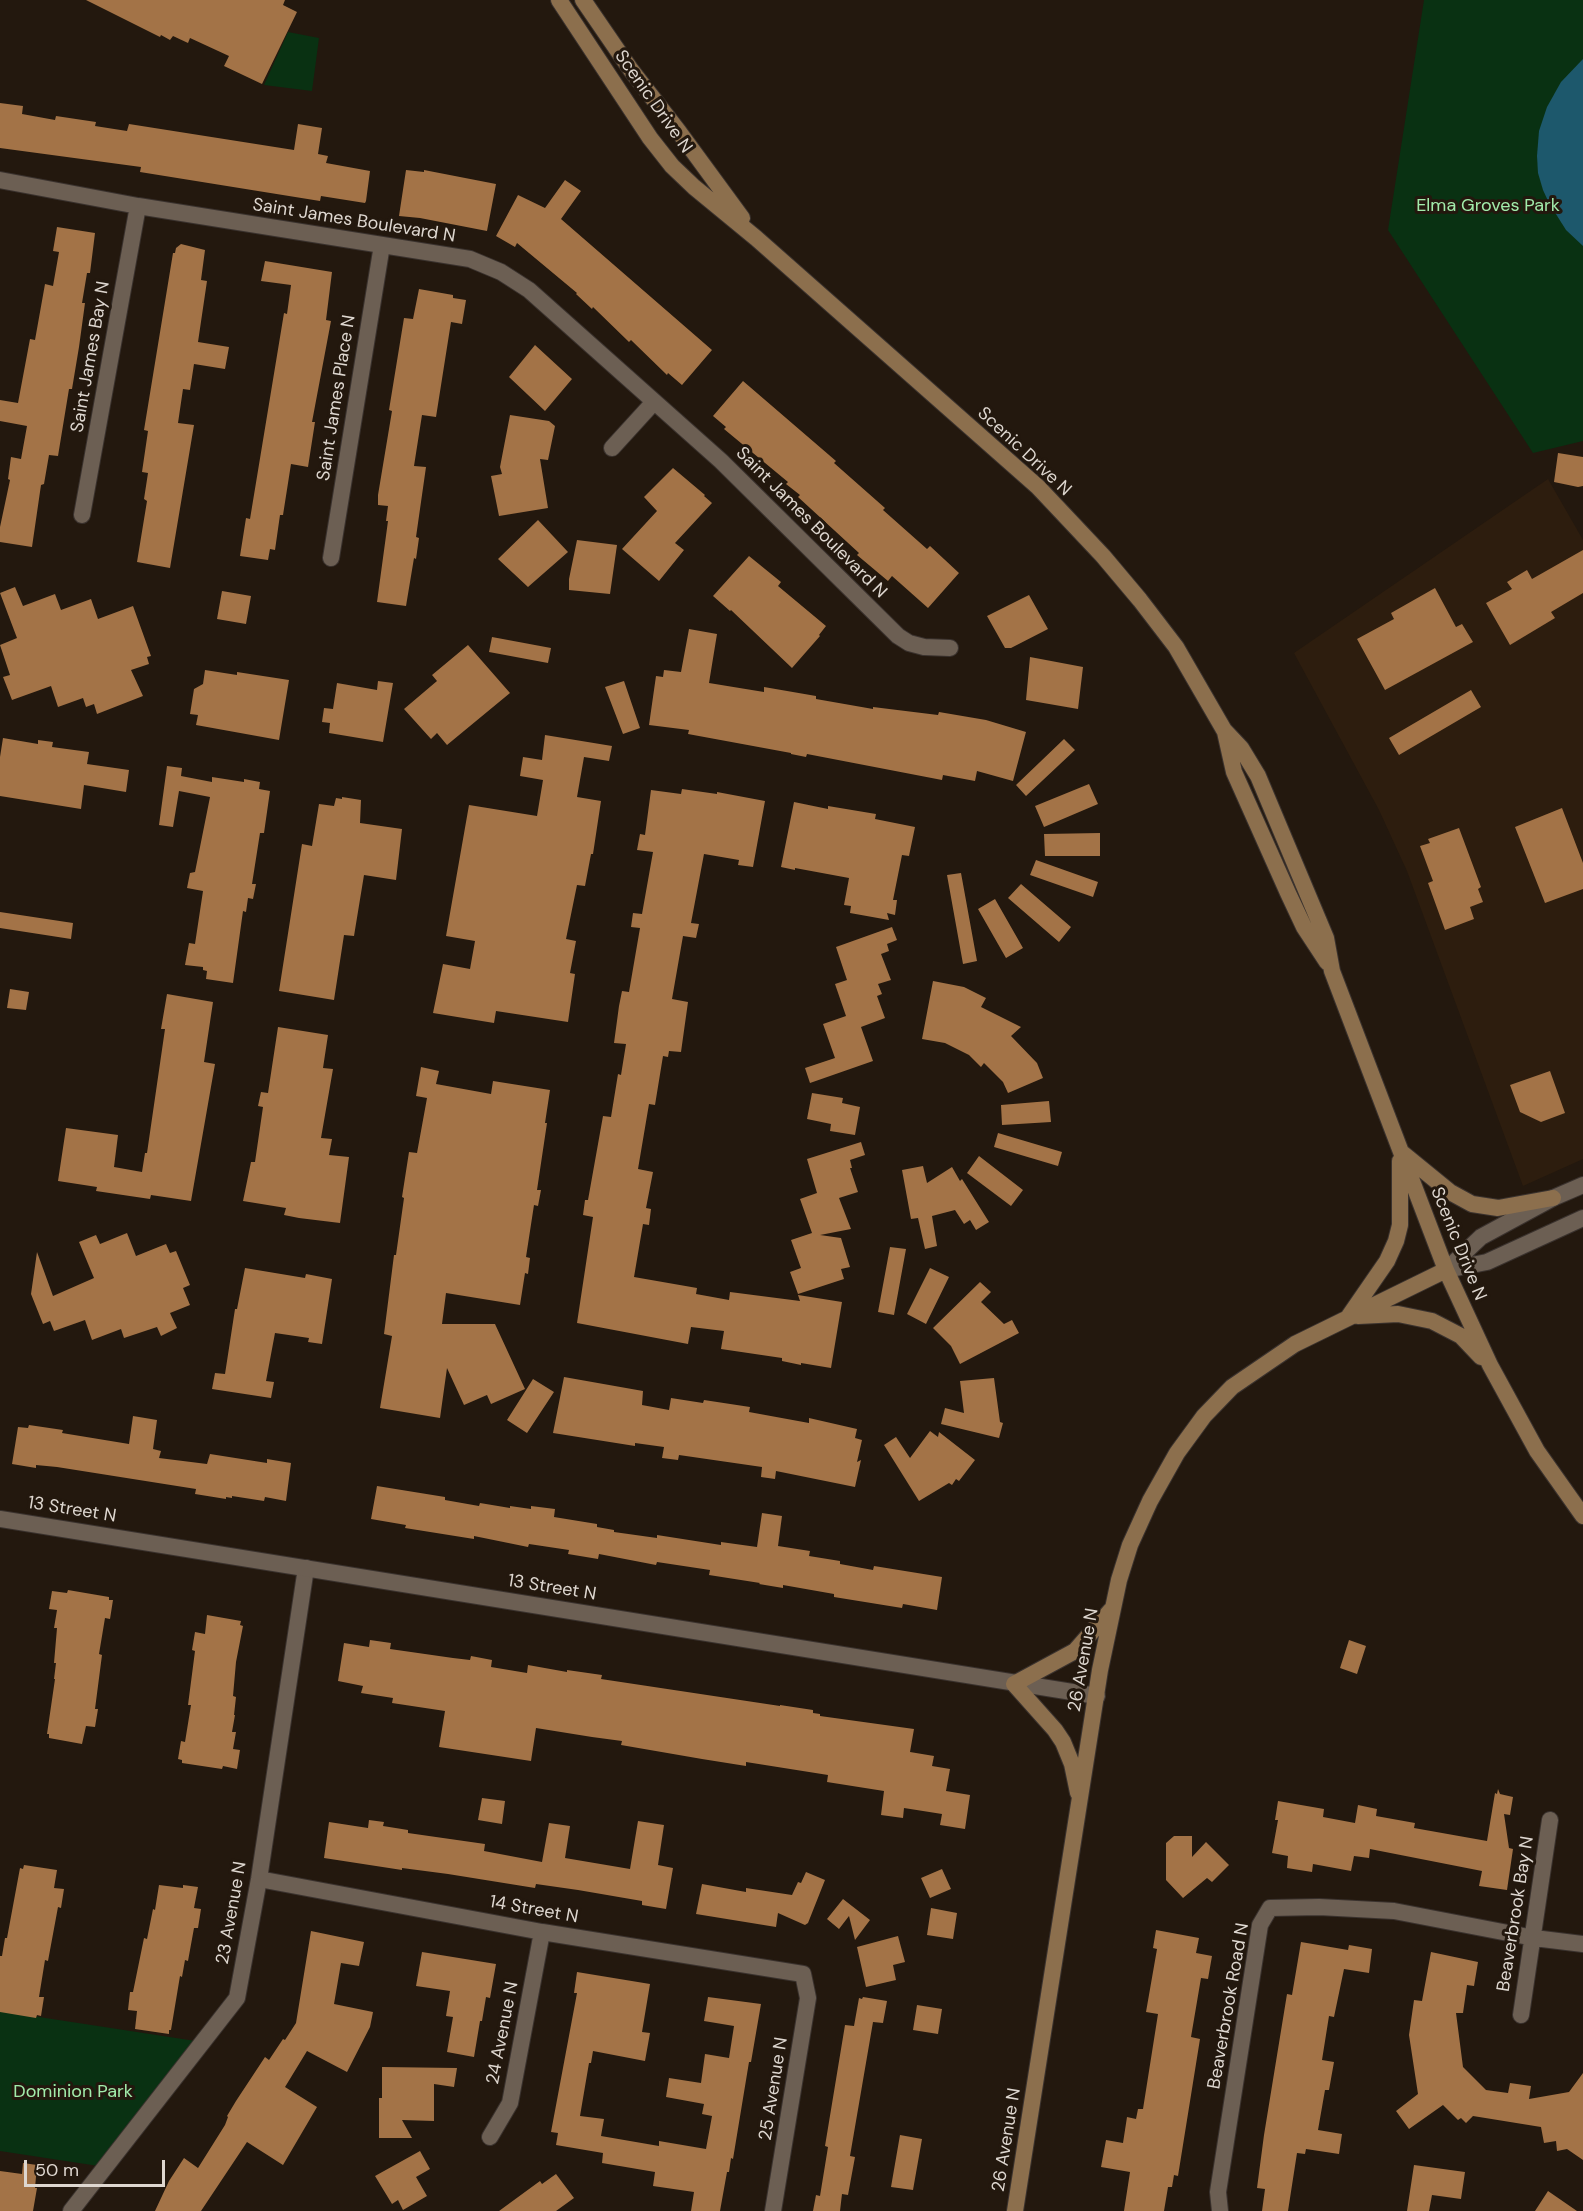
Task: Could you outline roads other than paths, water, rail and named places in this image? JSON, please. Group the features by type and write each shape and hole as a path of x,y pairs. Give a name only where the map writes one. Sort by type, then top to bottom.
{"main road":[{"name":"Scenic Drive N","path":"559,0 650,138 672,166 1038,487 1140,600 1176,647 1224,730 1240,748 1258,776 1326,938 1332,971 1446,1270 1490,1365 1537,1451 1583,1516"},
{"name":"Scenic Drive N","path":"583,0 631,70 680,132 756,238"},
{"path":"1400,1151 1450,1192 1472,1204 1498,1208 1553,1198"},
{"path":"1348,1317 1387,1261 1396,1240 1400,1225 1400,1151"},
{"name":"26 Avenue N","path":"1015,2211 1113,1607 1131,1545 1150,1501 1177,1453 1204,1416 1232,1387 1294,1344 1446,1270"},
{"path":"1348,1317 1398,1314 1432,1321 1461,1336 1490,1365"},
{"path":"1080,1803 1072,1764 1063,1742 1014,1684 1075,1651 1113,1607"}],"street":[{"name":"Saint James Boulevard N","path":"0,180 138,206 470,259 501,272 529,290 653,403 721,461 898,636 909,643 924,647 950,648"},
{"name":"Saint James Bay N","path":"82,514 138,206"},
{"name":"Saint James Place N","path":"331,558 382,245"},
{"path":"612,448 653,403"},
{"path":"1446,1270 1481,1237 1553,1198 1583,1185"},
{"path":"1446,1270 1487,1262 1583,1218"},
{"name":"13 Street N","path":"0,1519 1097,1696"},
{"name":"23 Avenue N","path":"71,2211 237,1998 259,1879 306,1568"},
{"name":"Beaverbrook Bay N","path":"1521,2015 1550,1820"},
{"name":"14 Street N","path":"259,1879 542,1932 803,1974"},
{"name":"Beaverbrook Road N","path":"1220,2211 1218,2192 1260,1925 1270,1908 1319,1907 1394,1911 1534,1938 1583,1944"},
{"name":"24 Avenue N","path":"490,2137 510,2103 542,1932"},
{"name":"25 Avenue N","path":"773,2211 808,1998 803,1974"}],"water":[{"path":"1583,59 1583,246 1566,230 1549,203 1538,173 1537,156 1539,131 1547,107 1561,82"}],"park label":[{"name":"Elma Groves Park","path":"1488,206"},
{"name":"Dominion Park","path":"73,2092"}]}
